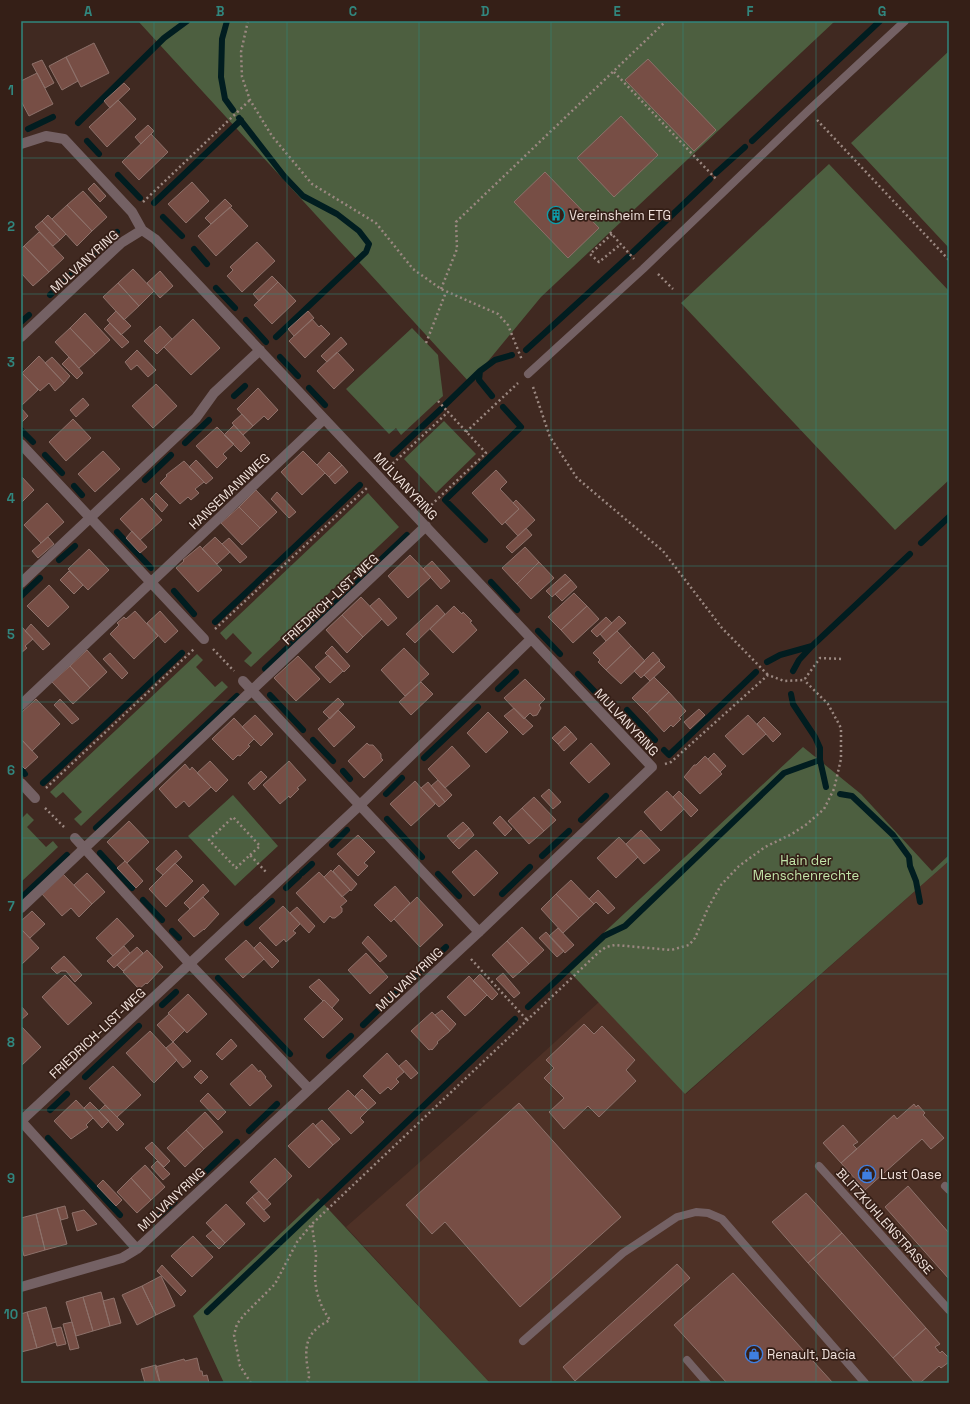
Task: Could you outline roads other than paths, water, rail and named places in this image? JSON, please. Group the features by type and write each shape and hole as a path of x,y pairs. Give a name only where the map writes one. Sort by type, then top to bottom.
{"street":[{"path":"21,144 46,136 64,140 132,212 142,230"},
{"name":"MULVANYRING","path":"21,337 121,243 142,230 155,239 652,767 479,932 137,1249 122,1258 21,1287"},
{"path":"21,583 196,418 214,393 260,350"},
{"name":"HANSEMANNWEG","path":"21,705 324,419"},
{"path":"21,444 204,639"},
{"name":"FRIEDRICH-LIST-WEG","path":"21,908 426,526"},
{"name":"FRIEDRICH-LIST-WEG","path":"137,1249 21,1121 360,806 531,639"},
{"path":"243,681 479,932"},
{"path":"21,783 35,798"},
{"path":"75,838 190,964 309,1089"}],"lane":[{"path":"528,374 645,266 808,110 905,21"},
{"name":"BLITZKUHLENSTRASSE","path":"819,1166 949,1310"},
{"path":"523,1341 623,1253 677,1217 696,1212 708,1213 722,1219 865,1383"},
{"path":"687,1360 707,1383"}],"waterway":[{"path":"78,123 164,38 187,21"},
{"path":"227,21 222,39 221,77 225,99 233,110"},
{"path":"752,141 880,21"},
{"path":"28,129 53,117"},
{"path":"239,118 284,176 303,196 337,214 359,231 369,244 366,252 276,337"},
{"path":"154,203 241,120"},
{"path":"87,141 99,154"},
{"path":"716,173 745,147"},
{"path":"118,175 140,198"},
{"path":"633,252 710,179"},
{"path":"163,217 182,236"},
{"path":"93,254 117,232"},
{"path":"194,249 207,264"},
{"path":"526,350 628,257"},
{"path":"50,295 72,274"},
{"path":"216,288 235,308"},
{"path":"21,322 29,315"},
{"path":"246,320 266,342"},
{"path":"445,405 480,371 495,360 512,355"},
{"path":"280,357 298,376"},
{"path":"480,371 479,380 492,396"},
{"path":"234,396 245,386"},
{"path":"309,388 325,405"},
{"path":"485,540 445,500 521,427 503,407"},
{"path":"393,454 441,409"},
{"path":"185,443 209,420"},
{"path":"21,430 33,442"},
{"path":"45,455 62,473"},
{"path":"145,480 171,455"},
{"path":"215,622 360,485"},
{"path":"74,486 82,495"},
{"path":"921,543 949,517"},
{"path":"117,532 151,568"},
{"path":"265,669 407,535"},
{"path":"59,560 75,546"},
{"path":"767,662 780,655 812,646 910,554"},
{"path":"21,596 40,578"},
{"path":"491,582 517,610"},
{"path":"174,591 194,614"},
{"path":"538,631 560,654"},
{"path":"793,671 799,660 812,646"},
{"path":"43,783 182,653"},
{"path":"498,689 516,672"},
{"path":"664,750 669,755 756,672"},
{"path":"578,674 599,696"},
{"path":"528,1007 604,936 625,926 784,773 820,760 820,748 815,737 793,704 791,694"},
{"path":"270,695 303,730"},
{"path":"96,828 237,696"},
{"path":"424,758 478,707"},
{"path":"627,710 655,740"},
{"path":"313,740 333,761"},
{"path":"820,760 826,787"},
{"path":"21,769 25,774"},
{"path":"343,771 350,779"},
{"path":"386,794 402,778"},
{"path":"840,794 852,796 893,835 909,857 920,902"},
{"path":"581,820 606,796"},
{"path":"387,819 422,857"},
{"path":"332,845 347,830"},
{"path":"542,856 569,831"},
{"path":"100,853 132,888"},
{"path":"21,898 67,855"},
{"path":"302,873 312,864"},
{"path":"502,894 530,867"},
{"path":"438,874 459,896"},
{"path":"286,888 299,876"},
{"path":"143,900 162,920"},
{"path":"247,923 272,901"},
{"path":"172,931 179,938"},
{"path":"411,979 446,947"},
{"path":"218,978 290,1054"},
{"path":"363,1025 399,990"},
{"path":"162,1005 176,992"},
{"path":"207,1312 515,1019"},
{"path":"85,1077 139,1026"},
{"path":"329,1056 351,1036"},
{"path":"50,1110 67,1094"},
{"path":"249,1131 277,1104"},
{"path":"48,1138 120,1215"},
{"path":"196,1181 237,1142"},
{"path":"159,1216 175,1201"}],"place":[{"name":"Vereinsheim ETG","path":"556,215"},
{"name":"Lust Oase","path":"867,1174"},
{"name":"Renault, Dacia","path":"754,1354"}],"park label":[{"name":"Hain der Menschenrechte","path":"806,868"}]}
